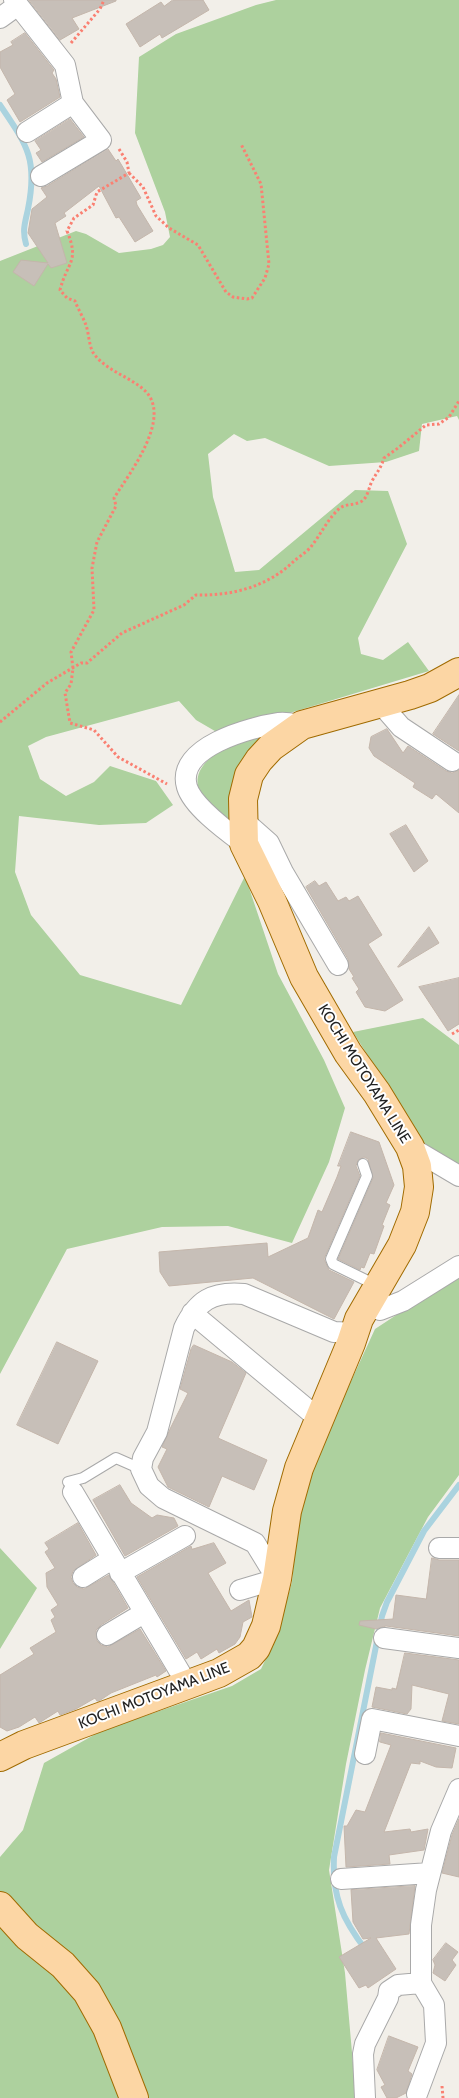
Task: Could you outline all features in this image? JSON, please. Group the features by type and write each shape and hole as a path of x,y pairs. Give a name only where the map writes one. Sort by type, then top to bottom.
{"main road":[{"name":"KOCHI MOTOYAMA LINE","path":"0,1757 24,1745 219,1673 249,1656 256,1648 270,1614 277,1579 286,1511 292,1491 359,1319 402,1245 415,1212 419,1187 417,1166 410,1147 377,1093 348,1053 304,977 243,832 243,799 249,775 271,747 302,725 381,704 430,688 459,672"},
{"path":"0,1906 27,1936 63,1965 87,1992 107,2028 134,2098"}],"street":[{"path":"0,18 16,3 64,65 74,103 101,140 41,176"},
{"path":"26,132 74,103"},
{"path":"381,704 401,727 452,761"},
{"path":"302,725 280,723 231,736 212,744 192,763 186,780 194,798 205,810 243,832 269,844 283,872 338,965"},
{"path":"410,1147 459,1176"},
{"path":"373,1295 380,1310 403,1301 459,1266"},
{"path":"240,1590 277,1579 255,1543 163,1498 149,1486 141,1469 143,1458 157,1432 184,1328 198,1305 220,1295 230,1293 244,1294 334,1332 355,1333"},
{"path":"192,1313 319,1418"},
{"path":"70,1487 186,1684"},
{"path":"82,1577 116,1566 185,1536"},
{"path":"107,1635 144,1613"},
{"path":"384,1638 459,1648"},
{"path":"365,1754 372,1719 459,1736"},
{"path":"417,2094 436,2043 434,2005 421,1983 421,1926 430,1873 440,1831 459,1789"},
{"path":"341,1879 430,1873"},
{"path":"365,2098 363,2054 365,2044 394,1988 421,1983"}],"lane":[{"path":"363,1164 367,1176 332,1259 334,1264 373,1295"},
{"path":"70,1487 116,1458 141,1469"}],"path":[{"path":"56,53 66,48 80,33 104,0"},
{"path":"101,140 109,141 120,150 127,162 129,173 142,187 156,216 169,228 198,245 226,292 233,297 247,300 252,298 265,278 269,264 261,184 241,144"},
{"path":"129,173 97,192 93,204 74,218 67,231 74,247 72,260 60,290 67,298 75,301 85,323 93,352 106,366 145,390 155,414 151,436 114,498 116,506 97,542 92,568 94,610 71,652 72,684 65,693 70,723 94,730 118,757 171,786 187,785"},
{"path":"0,722 47,683 81,663 87,663 122,634 184,605 196,595 217,595 237,591 273,577 286,569 309,549 339,509 350,503 357,504 364,499 372,481 380,470 384,458 426,425 439,424 448,417 459,401"},
{"path":"452,1034 459,1030"}],"green space":[{"path":"276,0 459,0 459,420 457,416 422,424 419,451 386,462 329,466 265,438 247,441 234,434 208,454 213,497 235,572 259,570 355,490 388,491 407,544 358,638 361,654 383,660 408,642 429,671 220,734 196,720 179,701 46,737 28,746 40,779 66,796 94,782 110,766 156,781 173,805 146,823 99,825 19,816 15,872 31,915 80,975 181,1005 245,876 278,974 324,1060 345,1108 329,1162 292,1243 228,1226 162,1227 67,1249 0,1374 0,261 76,231 86,234 119,253 151,249 163,245 170,237 165,212 135,133 139,57 176,34 256,5"},
{"path":"270,732 260,738 253,747 232,826 202,796 198,780 201,769 209,759 233,744"},
{"path":"423,1018 459,1045 459,1168 428,1151 353,1032"},
{"path":"459,1274 459,1475 428,1517 380,1608 346,1764 329,1870 345,1973 356,2098 0,2098 0,1857 23,1830 44,1763 101,1731 232,1686 261,1669 276,1638 292,1582 298,1516 313,1469 375,1329"},
{"path":"0,1548 37,1588 0,1649"}],"building":[{"path":"29,0 116,1 72,18 79,29 60,40"},
{"path":"173,0 203,0 209,10 162,38 160,34 140,47 126,24 161,2 164,6"},
{"path":"25,33 54,70 52,73 56,79 60,97 20,122 7,100 15,94 0,67 0,52 13,45 11,42"},
{"path":"70,119 84,137 42,162 36,153 41,150 35,141"},
{"path":"108,149 116,161 118,159 141,198 136,201 137,205 153,231 135,242 119,217 116,218 99,186 64,213 66,216 55,223 67,263 51,268 48,264 34,286 13,272 21,260 48,263 28,233 32,209 47,197 41,188"},
{"path":"459,695 459,751 433,734"},
{"path":"387,729 403,753 408,746 446,771 452,773 459,770 459,813 436,794 432,799 413,787 415,783 374,756 369,748 371,737"},
{"path":"406,825 428,861 414,872 390,834"},
{"path":"315,881 319,886 326,882 338,901 346,897 349,901 358,896 382,935 368,944 403,1000 385,1011 365,1007 356,992 359,989 352,978 354,977 349,969 348,959 306,887"},
{"path":"429,927 439,943 398,967"},
{"path":"459,978 459,1024 448,1031 419,987"},
{"path":"351,1132 379,1142 394,1185 386,1203 390,1205 374,1254 370,1253 364,1268 361,1267 360,1270 338,1259 373,1178 368,1159 364,1157 358,1160 356,1166 360,1176 324,1259 329,1270 354,1282 334,1319 253,1278 169,1286 160,1272 159,1252 267,1243 268,1257 308,1238 318,1210 322,1212 337,1177 341,1166 338,1166"},
{"path":"57,1342 98,1361 58,1444 17,1425"},
{"path":"194,1345 232,1362 246,1373 218,1438 267,1460 254,1490 222,1476 209,1507 168,1487 158,1467 167,1449 162,1447 188,1393 180,1389 191,1349"},
{"path":"120,1485 131,1503 152,1518 157,1515 174,1518 178,1526 125,1556 93,1500"},
{"path":"78,1523 96,1555 73,1571 71,1577 73,1583 77,1587 84,1589 109,1575 128,1608 96,1630 97,1641 101,1645 108,1647 140,1629 166,1671 157,1677 156,1675 111,1693 99,1701 95,1698 76,1709 60,1715 58,1711 39,1723 35,1717 19,1727 7,1731 0,1727 0,1675 34,1654 30,1648 56,1632 51,1620 55,1617 51,1610 58,1605 47,1587 46,1573 55,1568 45,1552 49,1549 45,1543"},
{"path":"214,1543 226,1563 208,1573 231,1611 249,1600 252,1617 243,1622 240,1637 235,1644 219,1653 217,1649 201,1659 197,1652 186,1659 137,1577 191,1546 192,1549"},
{"path":"432,1558 459,1560 459,1636 386,1626 376,1629 359,1625 360,1621 393,1619 396,1595 426,1599"},
{"path":"405,1653 459,1660 459,1724 442,1721 449,1694 412,1685 411,1709 407,1714 372,1707 376,1687 396,1689"},
{"path":"381,1733 456,1748 452,1768 436,1767 420,1761 420,1764 411,1763 384,1832 410,1829 411,1832 428,1829 424,1850 389,1855 390,1864 346,1867 344,1826 347,1826 356,1810 365,1812 391,1745 380,1742"},
{"path":"459,1819 459,1877 442,1873 452,1835"},
{"path":"415,1886 409,1934 376,1938 396,1969 368,1988 366,1985 359,1988 339,1957 371,1938 363,1939 353,1922 351,1890"},
{"path":"446,1943 458,1952 452,1960 456,1965 445,1981 433,1973 435,1965 433,1960"},
{"path":"389,2036 418,2047 408,2071 412,2074 406,2093 396,2098 387,2098 381,2087 385,2085 377,2070"}],"waterway":[{"path":"0,105 23,142 31,165 31,192 24,230 26,244"},
{"path":"366,1950 351,1928 340,1906 335,1884 334,1857 382,1616 387,1602 424,1531 459,1485"}]}
